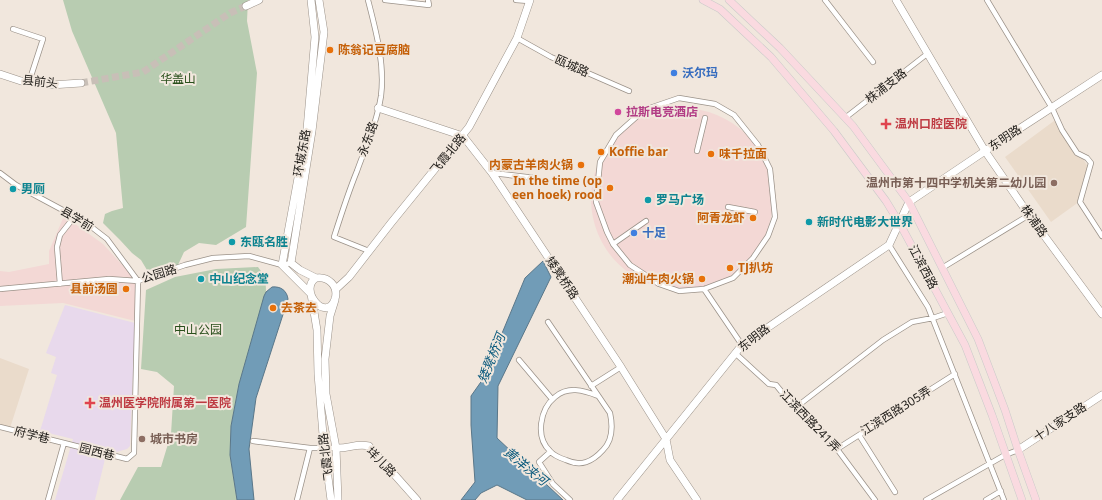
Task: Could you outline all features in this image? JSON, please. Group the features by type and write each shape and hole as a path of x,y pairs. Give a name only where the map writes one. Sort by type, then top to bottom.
{"main road":[{"name":"江滨西路","path":"703,0 720,9 771,58 834,131 886,201 900,224 965,345 1022,500"},
{"name":"江滨西路","path":"729,0 780,48 846,118 910,202 978,339 1005,410 1036,500"}],"street":[{"path":"246,6 259,0"},
{"name":"环城东路","path":"282,265 307,129 315,37 311,0"},
{"name":"环城东路","path":"291,263 312,131 324,32 319,0"},
{"name":"永东路","path":"368,0 376,31 382,72 381,96 375,123 334,237 369,251"},
{"path":"385,0 429,5 428,0"},
{"path":"516,0 529,0"},
{"name":"飞霞北路","path":"338,500 336,448 326,394 325,359 330,316 335,300 336,289 349,277 391,223 463,136 517,38 529,0"},
{"path":"825,0 873,62"},
{"name":"株浦路","path":"896,0 985,151 1029,215 1102,314"},
{"path":"987,0 1052,108 1062,130 1077,153 1087,158 1091,163 1080,202 1102,236"},
{"path":"13,29 43,39 29,82"},
{"name":"瓯城路","path":"517,38 551,57 629,91"},
{"name":"株浦支路","path":"846,118 927,54"},
{"name":"县前头","path":"0,74 29,82 51,85 81,83"},
{"name":"东明路","path":"617,500 742,345 889,245 910,202 1102,75"},
{"path":"679,98 715,104 734,115 758,145 770,169 775,217 768,236 753,258 733,278 704,289 679,290 659,284 630,265 613,244 606,232 596,202 600,162 616,135 644,110 679,98"},
{"path":"378,108 463,136"},
{"path":"697,151 705,118"},
{"name":"矮凳桥路","path":"463,136 492,173 621,366 666,439 670,460 698,500"},
{"name":"县学前","path":"0,173 16,185 86,222 107,239 138,281"},
{"path":"492,173 535,178"},
{"path":"728,207 755,212"},
{"path":"942,268 1029,215"},
{"path":"60,284 56,247 60,235 75,216"},
{"path":"613,244 646,221"},
{"path":"889,245 928,307 933,318 1004,500"},
{"name":"公园路","path":"0,289 109,279 138,281 185,265 213,258 249,256 282,265 291,263"},
{"path":"291,263 300,270 316,278 326,279 334,285 336,289"},
{"path":"282,265 311,294 318,305 326,308 331,306 335,300"},
{"name":"飞霞北路","path":"316,278 310,285 317,330 318,374 324,447 331,500"},
{"name":"园西巷","path":"48,500 64,444 127,459 134,453 138,281"},
{"path":"704,289 742,345"},
{"path":"796,408 883,340 912,322 933,318 948,313"},
{"path":"548,322 591,386 598,396 610,414 613,425 607,446 597,456 585,463 573,464 550,452 542,436 541,424 545,410 552,399 560,393 574,390 586,391 598,396"},
{"name":"江滨西路241弄","path":"735,353 769,384 776,385 796,408 828,437 838,448 875,500"},
{"path":"519,360 552,399"},
{"path":"591,386 621,366"},
{"name":"江滨西路305弄","path":"838,448 955,374"},
{"name":"十八家支路","path":"1018,450 1102,395"},
{"name":"府学巷","path":"0,427 64,444"},
{"path":"859,434 895,492"},
{"path":"253,441 310,448 336,448"},
{"name":"垟儿路","path":"336,448 361,444 368,446 417,500"},
{"path":"297,500 310,448"},
{"path":"926,500 990,463 1018,450"},
{"path":"550,452 539,462 554,484 570,500"},
{"path":"986,500 1001,491"}],"shaded area":[{"path":"682,108 700,110 717,115 725,119 746,135 762,156 766,164 771,181 773,199 771,217 766,234 762,242 746,263 725,279 717,283 700,288 682,290 664,288 647,283 639,279 618,263 602,242 598,234 593,217 591,199 593,181 598,164 602,156 618,135 639,119 647,115 664,110"},
{"name":"温州市第十四中学机关第二幼儿园","path":"1058,118 1088,167 1081,198 1076,204 1051,222 1005,157"},
{"path":"64,216 103,244 135,279 135,321 63,303 0,306 0,271 9,272 49,264 49,251"},
{"name":"温州医学院附属第一医院","path":"65,305 135,323 130,446 127,449 106,455 95,500 55,500 73,439 40,431 57,375 51,373 56,357 46,353"},
{"path":"0,358 29,369 10,428 0,425"}],"green space":[{"name":"华盖山","path":"63,0 248,0 247,21 257,73 246,227 216,245 199,243 184,252 178,265 147,270 141,260 132,253 103,223 105,214 123,208 116,133 72,31"},
{"name":"中山公园","path":"258,267 265,279 266,292 239,384 231,426 230,455 237,500 120,500 138,467 161,467 171,434 174,386 157,372 141,369 146,290 175,277 216,269"}],"water":[{"name":"黄洋浃河","path":"543,261 551,277 498,386 497,438 563,500 527,500 497,485 481,493 475,500 461,500 475,482 471,425 471,396 483,379 525,278"},
{"path":"272,287 278,287 283,290 288,299 256,398 249,449 254,500 237,500 230,455 231,426 239,384 264,296"}],"tunnel":[{"path":"81,83 143,72 230,13 246,6"}],"place":[{"name":"陈翁记豆腐脑","path":"330,50"},
{"name":"沃尔玛","path":"674,73"},
{"name":"拉斯电竞酒店","path":"618,112"},
{"name":"温州口腔医院","path":"886,124"},
{"name":"Koffie bar","path":"601,152"},
{"name":"味千拉面","path":"711,154"},
{"name":"内蒙古羊肉火锅","path":"581,165"},
{"name":"温州市第十四中学机关第二幼儿园","path":"1054,183"},
{"name":"In the time (op een hoek) rood","path":"610,188"},
{"name":"男厕","path":"13,189"},
{"name":"罗马广场","path":"648,200"},
{"name":"阿青龙虾","path":"753,218"},
{"name":"新时代电影大世界","path":"809,222"},
{"name":"十足","path":"634,233"},
{"name":"东瓯名胜","path":"232,242"},
{"name":"TJ扒坊","path":"730,268"},
{"name":"中山纪念堂","path":"201,279"},
{"name":"潮汕牛肉火锅","path":"702,279"},
{"name":"县前汤圆","path":"126,289"},
{"name":"去茶去","path":"273,308"},
{"name":"温州医学院附属第一医院","path":"90,403"},
{"name":"城市书房","path":"142,439"}],"water label":[{"name":"矮凳桥河","path":"491,358"}]}
